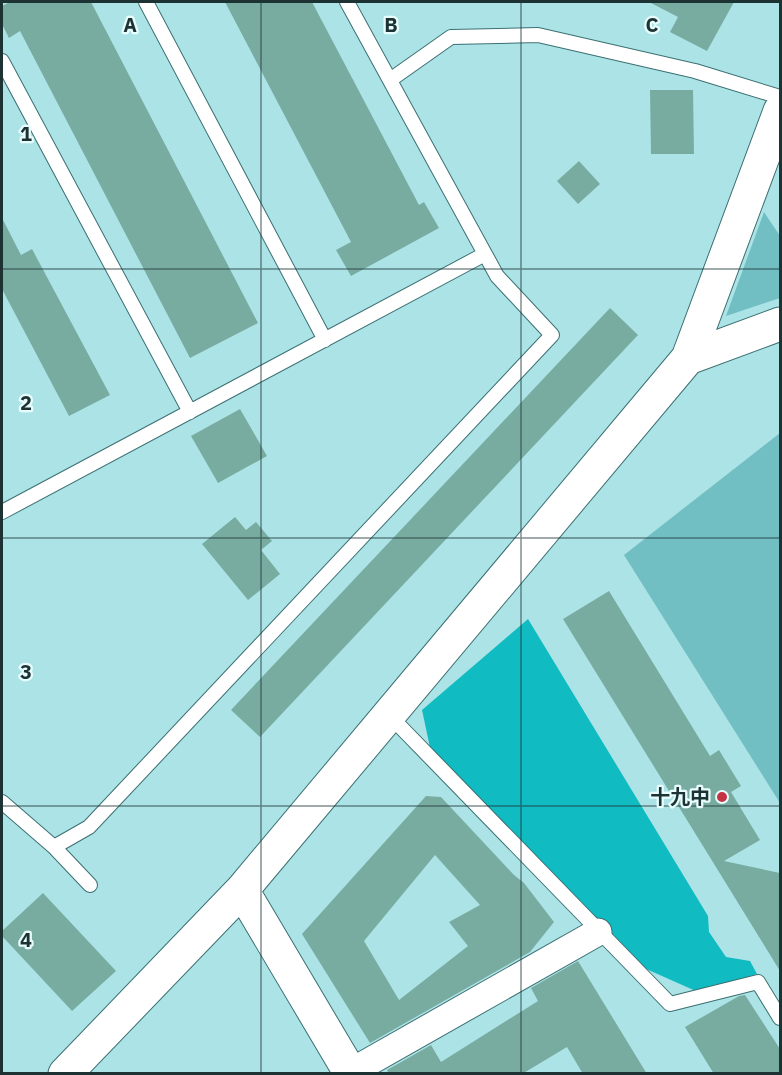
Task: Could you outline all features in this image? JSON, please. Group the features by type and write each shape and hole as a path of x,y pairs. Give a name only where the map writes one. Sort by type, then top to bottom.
{"street":[{"path":"65,1074 242,890 688,358 774,163 780,111"},
{"path":"688,358 780,324"},
{"path":"242,890 351,1073 598,932"}],"lane":[{"path":"146,2 325,340"},
{"path":"54,847 89,827 552,335 497,276 347,2"},
{"path":"390,80 451,37 538,35 695,71 780,98"},
{"path":"2,61 190,412"},
{"path":"2,512 485,254"},
{"path":"389,715 670,1004 758,982 780,1018"},
{"path":"2,802 54,847 90,885"}],"shaded area":[{"path":"764,212 780,236 780,298 726,316"},
{"path":"780,433 780,803 624,555"},
{"path":"528,619 708,916 709,932 726,957 750,961 757,974 698,992 644,968 431,752 422,710"}],"building":[{"path":"10,2 91,2 258,323 190,358 20,31 9,38 2,24 2,6"},
{"path":"225,2 312,2 419,205 424,202 439,228 351,276 336,250 351,242"},
{"path":"649,2 734,2 707,51 670,32 678,17"},
{"path":"650,90 693,90 694,154 651,154"},
{"path":"579,161 600,184 578,204 557,181"},
{"path":"2,218 21,255 32,249 110,395 69,416 2,289"},
{"path":"610,308 638,335 260,737 231,710"},
{"path":"240,409 267,456 218,483 191,436"},
{"path":"235,517 246,530 256,522 272,541 261,550 280,574 248,600 202,544"},
{"path":"609,591 710,756 719,750 741,786 731,792 760,840 724,861 780,873 780,971 563,619"},
{"path":"426,796 441,797 524,883 554,922 530,952 370,1043 302,934","holes":["435,855 480,905 449,922 468,946 399,1000 364,941"]},
{"path":"43,893 116,971 72,1011 2,936 2,931"},
{"path":"578,961 647,1074 583,1074 567,1047 522,1074 389,1074 387,1070 431,1045 441,1062 538,1001 531,988"},
{"path":"745,995 780,1049 780,1074 714,1074 685,1027 739,996"}],"place":[{"name":"十九中","path":"722,797"}]}
